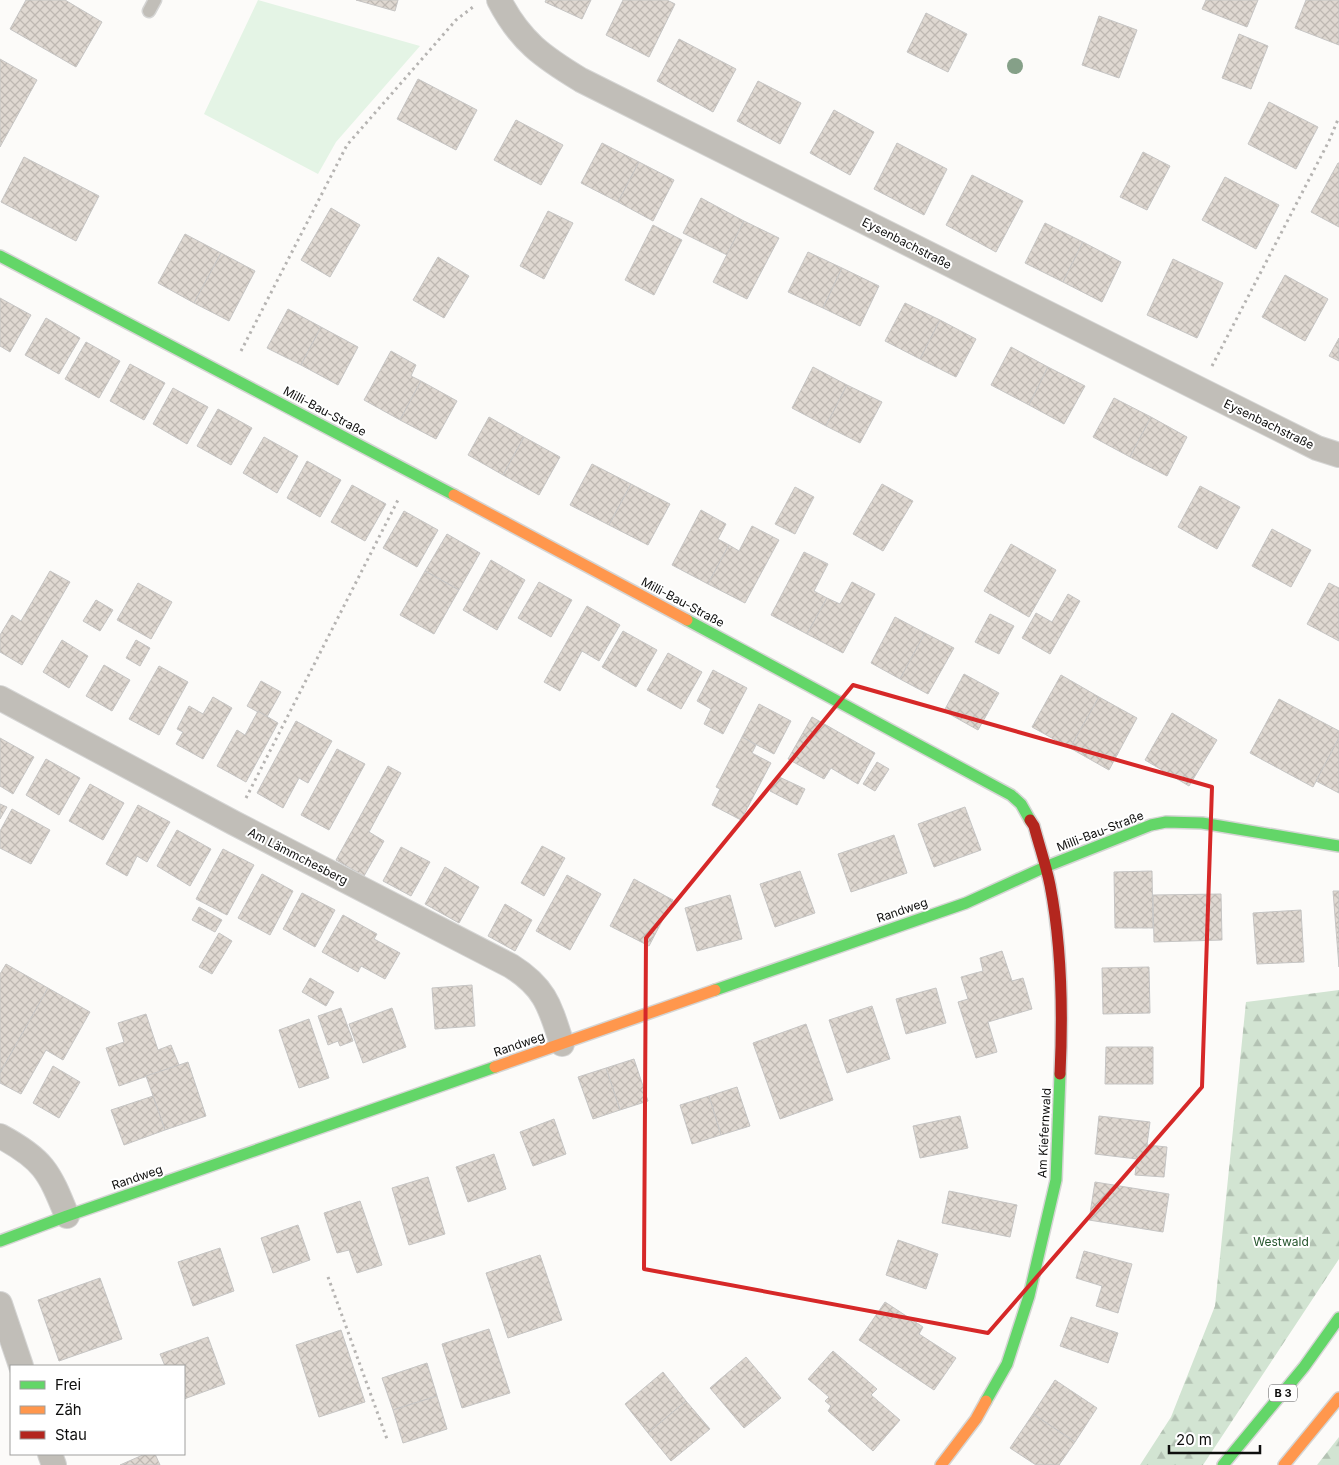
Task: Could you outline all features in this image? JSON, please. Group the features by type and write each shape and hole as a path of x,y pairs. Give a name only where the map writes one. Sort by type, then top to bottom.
{"street":[{"name":"Eysenbachstraße","path":"490,1 513,24 525,40 556,65 581,80 1317,448 1339,455"},
{"name":"Milli-Bau-Straße","path":"0,256 412,472 999,787 1021,804 1029,816 1034,826 1045,867 1138,829 1166,822 1202,823 1339,846"},
{"name":"Am Lämmchesberg","path":"0,698 234,823 511,966 525,975 546,999 562,1044"},
{"name":"Randweg","path":"0,1242 67,1216 966,903 1045,867"},
{"name":"Am Kiefernwald","path":"941,1465 976,1419 1007,1364 1029,1296 1056,1180 1062,1036 1060,970 1055,916 1045,867"},
{"path":"0,1136 32,1155 41,1164 56,1187 67,1216"},
{"path":"0,1304 21,1365"},
{"name":"B 3","path":"1223,1465 1304,1367 1339,1318"},
{"path":"1284,1465 1339,1398"}],"path":[{"path":"228,376 347,146 456,20 466,11 490,1"},
{"path":"1200,390 1325,149 1339,117"},
{"path":"234,823 412,472"},
{"path":"328,1276 387,1439"}],"highlighted area":[{"path":"853,685 1212,787 1202,1087 988,1333 644,1269 646,938"}],"green space":[{"path":"258,0 420,46 336,142 318,174 204,114"},
{"name":"Westwald","path":"1339,990 1339,1259 1203,1465 1140,1465 1171,1417 1215,1306 1246,1002"},
{"path":"1339,1437 1339,1465 1317,1465"}],"building":[{"path":"26,0 65,0 102,22 76,67 10,29"},
{"path":"356,0 398,0 395,11"},
{"path":"546,0 591,0 582,19 545,2"},
{"path":"623,0 667,0 675,4 649,57 606,35"},
{"path":"1206,0 1258,0 1247,27 1202,9"},
{"path":"1306,0 1339,0 1339,45 1295,28"},
{"path":"926,13 967,34 948,72 907,52"},
{"path":"1099,16 1137,30 1119,78 1082,65"},
{"path":"1239,34 1268,46 1251,89 1222,78"},
{"path":"679,39 736,69 713,112 657,81"},
{"path":"0,59 37,80 0,147"},
{"path":"418,79 477,110 456,150 397,119"},
{"path":"758,81 801,103 780,144 737,121"},
{"path":"1269,102 1318,127 1296,169 1248,144"},
{"path":"834,110 874,132 850,175 810,153"},
{"path":"516,120 563,145 541,185 494,160"},
{"path":"602,143 639,162 618,202 581,183"},
{"path":"897,143 947,169 924,215 874,189"},
{"path":"1143,152 1170,166 1147,210 1120,197"},
{"path":"24,157 99,196 76,241 1,202"},
{"path":"639,162 674,180 653,221 618,202"},
{"path":"1339,163 1339,227 1311,212"},
{"path":"972,175 1023,201 996,252 946,225"},
{"path":"1225,177 1279,205 1256,249 1202,220"},
{"path":"701,198 744,221 727,255 683,233"},
{"path":"331,208 360,225 330,277 301,260"},
{"path":"548,211 573,223 544,279 520,266"},
{"path":"744,221 779,238 747,299 713,282"},
{"path":"1045,223 1083,242 1063,282 1025,263"},
{"path":"653,225 682,240 654,295 625,280"},
{"path":"185,234 221,253 194,303 158,283"},
{"path":"1083,242 1121,262 1102,302 1063,282"},
{"path":"808,252 842,268 823,308 788,292"},
{"path":"221,253 255,271 229,321 194,303"},
{"path":"438,257 469,276 444,318 413,300"},
{"path":"1173,259 1223,283 1197,338 1147,315"},
{"path":"842,268 879,286 860,326 823,308"},
{"path":"1285,275 1328,299 1305,341 1262,317"},
{"path":"0,298 31,315 10,352 0,346"},
{"path":"905,303 940,320 920,359 885,341"},
{"path":"288,309 321,327 301,365 267,348"},
{"path":"46,318 80,338 59,374 25,355"},
{"path":"940,320 976,339 956,377 920,359"},
{"path":"321,327 358,347 338,385 301,365"},
{"path":"1339,338 1339,361 1329,356"},
{"path":"86,342 120,361 99,398 65,379"},
{"path":"1011,347 1048,367 1029,405 991,385"},
{"path":"391,351 416,365 411,376 421,381 400,420 364,400"},
{"path":"130,364 165,383 144,420 110,401"},
{"path":"813,367 847,385 826,426 792,408"},
{"path":"1048,367 1085,386 1064,424 1029,405"},
{"path":"421,381 457,401 436,439 400,420"},
{"path":"847,385 882,402 860,443 826,426"},
{"path":"173,388 208,407 187,444 153,424"},
{"path":"1114,398 1151,417 1130,457 1093,437"},
{"path":"218,409 252,428 231,465 197,446"},
{"path":"489,417 524,437 503,475 468,455"},
{"path":"1151,417 1187,437 1167,476 1130,457"},
{"path":"264,437 298,456 277,493 243,473"},
{"path":"524,437 560,457 539,495 503,475"},
{"path":"307,461 341,480 320,517 287,498"},
{"path":"592,464 631,484 609,525 570,505"},
{"path":"631,484 670,504 648,545 609,525"},
{"path":"882,484 913,501 883,551 853,534"},
{"path":"352,485 386,504 365,541 331,522"},
{"path":"1200,486 1240,507 1217,549 1178,527"},
{"path":"795,487 814,497 795,534 775,524"},
{"path":"701,510 726,524 718,539 729,545 708,584 672,565"},
{"path":"404,511 438,530 417,567 383,548"},
{"path":"752,526 779,540 745,603 708,584 729,545 739,551"},
{"path":"1272,529 1311,550 1291,587 1252,566"},
{"path":"447,534 480,553 459,590 425,571"},
{"path":"1011,544 1056,570 1029,617 984,591"},
{"path":"804,552 828,564 814,591 827,598 807,634 771,615"},
{"path":"491,560 525,580 497,630 463,610"},
{"path":"50,571 70,582 22,665 0,652 0,635 12,615 21,621"},
{"path":"425,571 459,590 434,634 400,615"},
{"path":"539,582 572,600 551,637 518,618"},
{"path":"852,582 875,594 843,653 807,634 827,598 840,604"},
{"path":"138,583 172,602 151,639 117,620"},
{"path":"1329,583 1339,588 1339,641 1307,624"},
{"path":"1068,594 1080,601 1050,654 1022,638 1036,613 1052,622"},
{"path":"96,600 113,610 100,631 83,621"},
{"path":"587,606 620,625 599,661 582,651 560,691 544,682"},
{"path":"990,614 1014,626 999,654 975,642"},
{"path":"895,617 925,633 900,679 871,663"},
{"path":"623,631 657,650 636,687 602,667"},
{"path":"925,633 954,648 928,694 900,679"},
{"path":"62,640 88,656 69,688 43,672"},
{"path":"136,640 150,648 140,666 126,658"},
{"path":"668,653 702,672 681,709 647,690"},
{"path":"104,665 130,680 112,711 86,696"},
{"path":"159,666 188,682 159,735 129,719"},
{"path":"713,670 747,688 723,734 704,724 711,709 697,701"},
{"path":"964,674 999,693 978,730 944,711"},
{"path":"1061,675 1099,697 1070,748 1032,727"},
{"path":"261,681 281,692 267,717 247,706"},
{"path":"213,697 232,708 203,759 176,744 183,732 177,729 189,706 203,714"},
{"path":"1099,697 1137,718 1109,770 1070,748"},
{"path":"1279,699 1339,731 1339,738 1313,787 1250,753"},
{"path":"759,704 791,721 774,754 742,737"},
{"path":"258,711 278,723 246,782 217,766 237,730 245,735"},
{"path":"1172,713 1217,740 1189,786 1145,760"},
{"path":"812,717 875,753 858,784 831,768 824,779 788,759"},
{"path":"296,721 332,741 308,783 299,778 283,808 257,793"},
{"path":"742,737 756,745 752,753 771,763 741,820 712,805 720,789 716,787"},
{"path":"0,738 34,757 13,794 0,786"},
{"path":"1339,738 1339,793 1316,781"},
{"path":"337,749 365,764 329,830 301,815"},
{"path":"46,759 80,778 59,815 26,795"},
{"path":"877,762 889,769 875,791 863,784"},
{"path":"388,766 401,773 369,832 384,841 364,876 336,860"},
{"path":"777,776 805,789 797,805 770,791"},
{"path":"90,784 124,803 103,840 69,821"},
{"path":"0,804 7,807 0,819"},
{"path":"138,805 170,822 147,862 137,856 127,876 106,864"},
{"path":"965,807 981,850 934,867 918,824"},
{"path":"12,809 50,830 31,864 0,848 0,831"},
{"path":"177,830 211,849 190,886 157,866"},
{"path":"894,835 907,873 851,892 838,854"},
{"path":"542,846 565,858 544,896 521,883"},
{"path":"401,847 430,862 411,896 383,881"},
{"path":"223,849 254,865 227,915 196,899"},
{"path":"445,867 479,887 459,923 425,904"},
{"path":"800,871 815,913 775,927 760,884"},
{"path":"1152,871 1153,928 1115,928 1114,872"},
{"path":"262,874 293,891 270,935 238,918"},
{"path":"567,875 601,894 570,950 536,931"},
{"path":"634,879 673,900 649,946 610,926"},
{"path":"1333,891 1339,891 1339,967"},
{"path":"302,893 335,910 315,947 283,929"},
{"path":"1221,894 1222,940 1154,942 1153,895"},
{"path":"730,895 742,939 697,951 685,908"},
{"path":"505,904 532,920 515,951 488,936"},
{"path":"199,907 222,920 215,932 192,920"},
{"path":"1301,910 1304,962 1257,964 1253,913"},
{"path":"343,915 377,934 374,939 400,953 385,979 361,966 358,972 322,952"},
{"path":"219,933 232,941 212,974 199,967"},
{"path":"1002,951 1012,981 1023,978 1032,1009 988,1022 997,1052 976,1058 958,1002 968,999 961,977 983,971 980,958"},
{"path":"6,964 48,988 0,1073 0,974"},
{"path":"1149,967 1150,1013 1103,1014 1102,968"},
{"path":"310,978 334,992 326,1006 302,992"},
{"path":"472,985 475,1026 435,1029 432,988"},
{"path":"48,988 90,1012 63,1060 46,1050 21,1094 0,1083 0,1073"},
{"path":"936,988 946,1023 906,1034 896,999"},
{"path":"872,1006 890,1059 847,1073 829,1020"},
{"path":"341,1008 353,1041 340,1046 338,1041 328,1045 318,1016"},
{"path":"392,1008 406,1047 363,1063 349,1024"},
{"path":"146,1014 158,1050 171,1045 179,1065 119,1086 106,1048 124,1042 118,1023"},
{"path":"309,1019 329,1078 299,1088 279,1030"},
{"path":"806,1024 833,1100 780,1119 753,1043"},
{"path":"1106,1047 1153,1047 1153,1084 1105,1084"},
{"path":"634,1059 648,1101 620,1110 606,1068"},
{"path":"188,1062 206,1116 165,1130 146,1076"},
{"path":"53,1066 80,1082 59,1118 33,1103"},
{"path":"606,1068 620,1110 593,1119 578,1077"},
{"path":"737,1087 750,1126 721,1135 709,1096"},
{"path":"153,1096 165,1130 124,1145 111,1110"},
{"path":"709,1096 721,1135 692,1144 680,1105"},
{"path":"960,1116 968,1148 920,1158 913,1126"},
{"path":"1099,1116 1150,1122 1147,1145 1167,1147 1164,1177 1135,1175 1137,1159 1095,1154"},
{"path":"554,1119 566,1154 533,1166 520,1132"},
{"path":"494,1154 506,1189 468,1202 456,1167"},
{"path":"428,1177 445,1234 409,1245 392,1188"},
{"path":"1095,1182 1169,1194 1163,1232 1089,1220"},
{"path":"949,1191 1017,1205 1010,1237 942,1223"},
{"path":"360,1201 382,1265 357,1273 349,1250 337,1253 324,1213"},
{"path":"298,1225 310,1260 273,1273 261,1238"},
{"path":"898,1240 938,1254 926,1289 886,1275"},
{"path":"220,1248 234,1291 193,1306 178,1262"},
{"path":"1084,1251 1132,1264 1118,1313 1096,1306 1102,1286 1076,1278"},
{"path":"540,1255 562,1320 508,1338 486,1273"},
{"path":"100,1278 122,1339 59,1361 38,1300"},
{"path":"885,1302 923,1327 919,1334 956,1358 934,1390 859,1340"},
{"path":"1071,1317 1118,1333 1108,1363 1060,1346"},
{"path":"489,1329 510,1393 462,1408 442,1344"},
{"path":"341,1330 365,1402 319,1417 296,1345"},
{"path":"208,1337 225,1384 185,1399 185,1365 165,1365 160,1354"},
{"path":"833,1351 877,1389 871,1395 900,1420 873,1451 828,1411 831,1406 825,1401 829,1397 808,1379"},
{"path":"746,1357 781,1398 744,1428 710,1388"},
{"path":"427,1363 437,1396 393,1410 382,1378"},
{"path":"663,1372 686,1401 648,1433 625,1404"},
{"path":"1055,1380 1097,1408 1075,1442 1033,1414"},
{"path":"437,1396 447,1429 403,1443 393,1410"},
{"path":"686,1401 710,1429 671,1461 648,1433"},
{"path":"1033,1414 1075,1442 1059,1465 1036,1465 1010,1448"},
{"path":"143,1455 155,1455 160,1465 120,1465"}],"traffic: fast":[{"path":"0,256 454,495"},
{"path":"687,620 1011,795 1021,804 1030,820"},
{"path":"715,990 966,903 1045,867 1151,825 1166,822 1202,823 1339,846"},
{"path":"0,1241 495,1067"},
{"path":"986,1401 1007,1364 1029,1296 1056,1180 1060,1074"},
{"path":"1223,1465 1304,1367 1339,1318"}],"traffic: slow":[{"path":"454,495 687,620"},
{"path":"495,1067 715,990"},
{"path":"1284,1465 1339,1398"},
{"path":"941,1465 976,1419 986,1401"}],"traffic: jam":[{"path":"1030,820 1034,826 1048,878 1057,932 1061,1003 1060,1074"}]}
